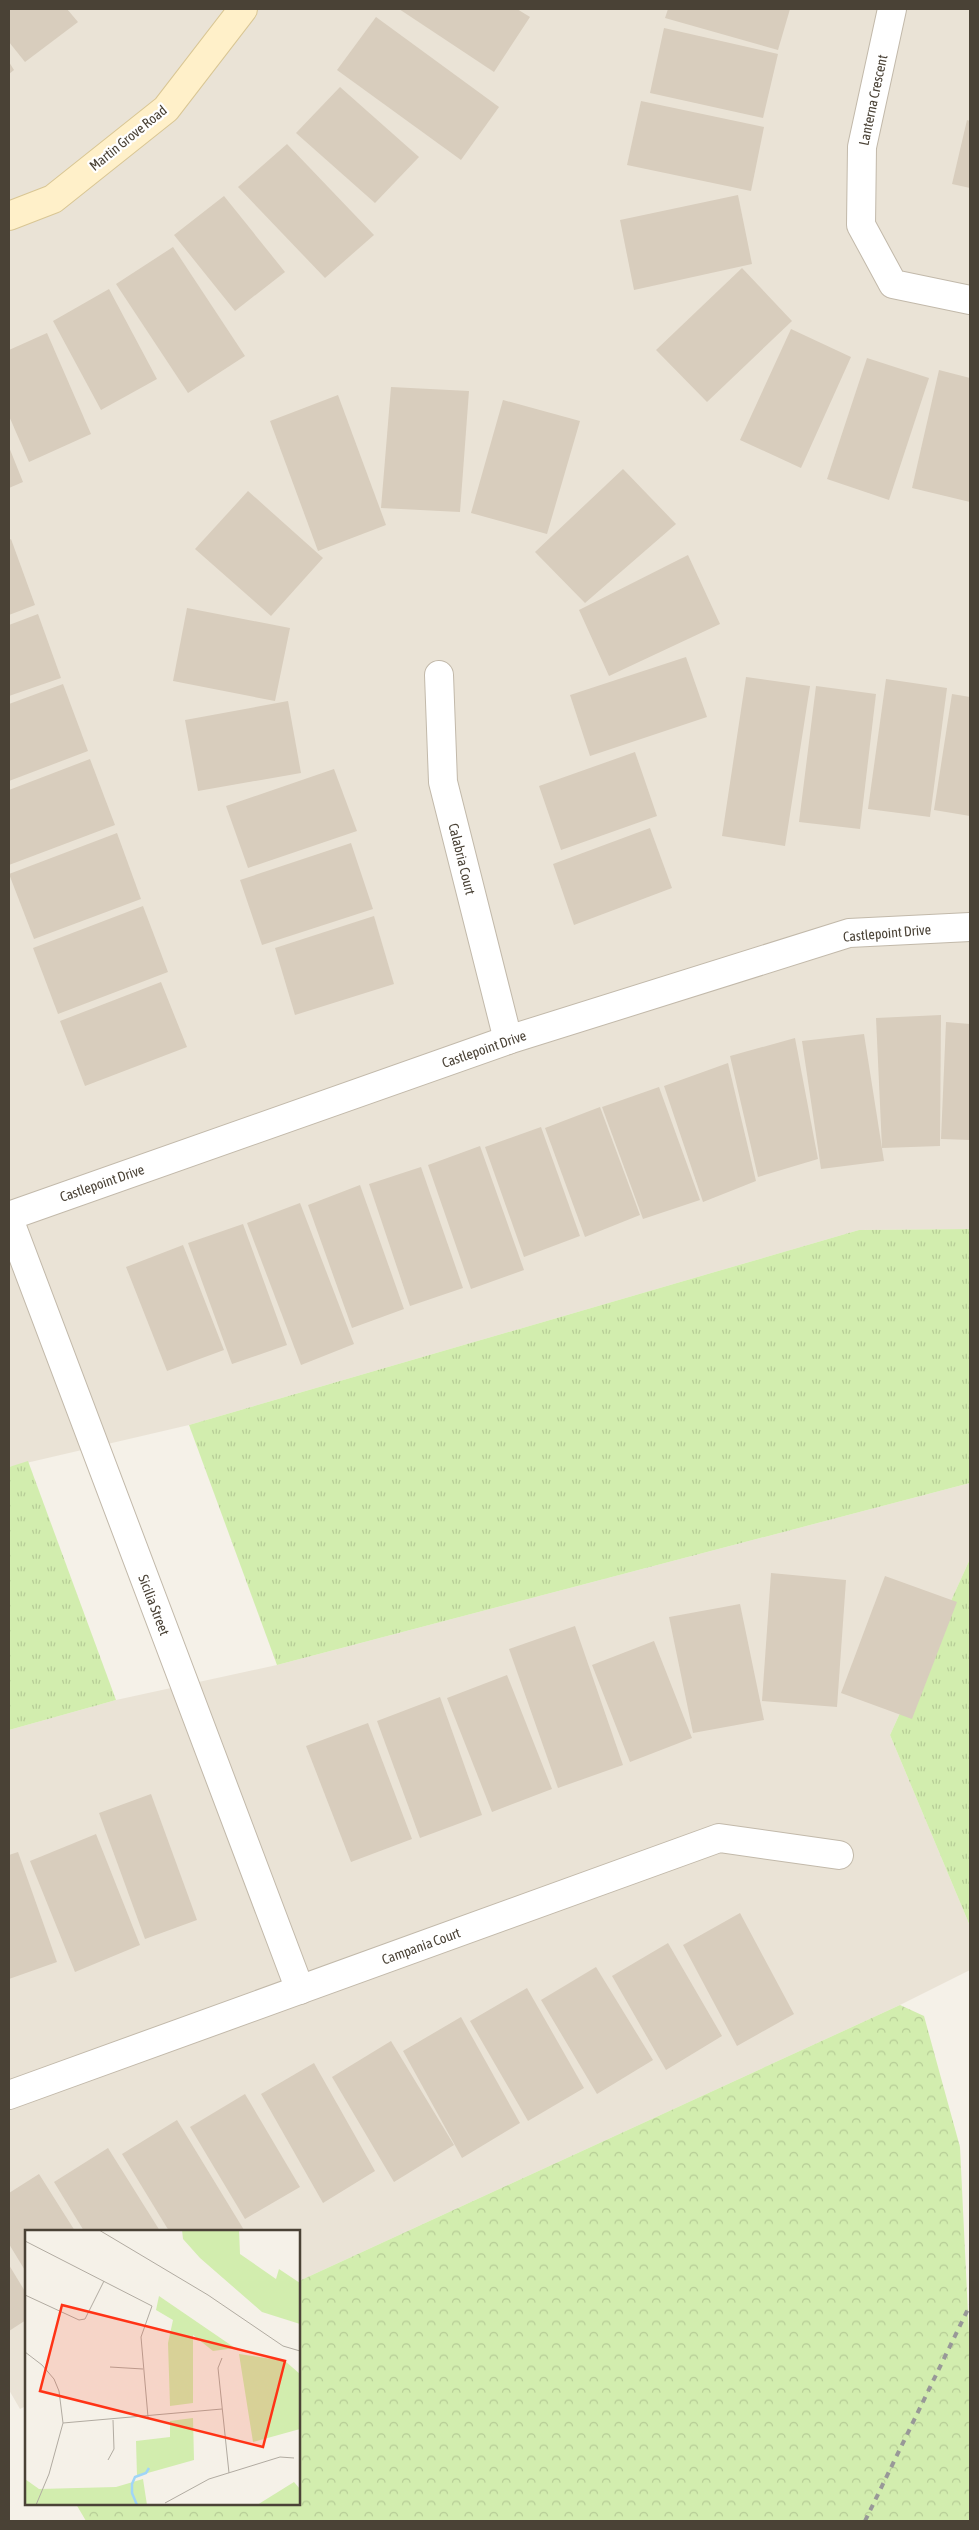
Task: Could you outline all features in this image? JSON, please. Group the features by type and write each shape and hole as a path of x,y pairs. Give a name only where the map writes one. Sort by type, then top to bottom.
{"street":[{"name":"Martin Grove Road","path":"9,216 53,199 166,109 244,9"},
{"name":"Lanterna Crescent","path":"892,9 862,146 861,225 893,284 970,300"},
{"name":"Calabria Court","path":"439,675 443,782 508,1040"},
{"name":"Castlepoint Drive","path":"9,1218 508,1040 850,934 970,926"},
{"name":"Sicilia Street","path":"9,1218 300,1990"},
{"name":"Campania Court","path":"9,2095 719,1838 839,1856"}],"shaded area":[{"path":"9,9 970,9 970,1229 859,1230 189,1425 9,1467"},
{"path":"970,1483 970,1559 890,1735 970,1926 970,1970 900,2005 300,2281 300,2230 25,2230 25,2406 20,2409 9,2390 9,1730 116,1700 277,1665"}],"green space":[{"path":"970,1229 970,1483 277,1665 189,1425 859,1230"},
{"path":"28,1461 116,1700 9,1730 9,1467"},
{"path":"970,1559 970,1926 890,1735"},
{"path":"900,2005 924,2016 960,2147 970,2355 970,2521 86,2521 77,2505 300,2505 300,2281"}],"building":[{"path":"9,9 67,9 78,22 25,62 9,42"},
{"path":"399,9 517,9 530,17 494,72"},
{"path":"668,9 790,9 778,50 665,18"},
{"path":"376,17 499,107 461,160 337,70"},
{"path":"664,28 778,54 763,118 650,93"},
{"path":"9,62 14,70 9,74"},
{"path":"340,87 419,157 375,203 296,133"},
{"path":"641,101 764,127 751,191 627,165"},
{"path":"967,120 970,121 970,188 952,184"},
{"path":"287,144 374,235 325,278 238,187"},
{"path":"738,195 752,264 634,290 620,220"},
{"path":"224,196 285,272 235,311 174,235"},
{"path":"173,247 245,356 188,393 116,284"},
{"path":"742,268 792,321 707,402 656,350"},
{"path":"109,289 157,379 101,410 53,321"},
{"path":"791,329 851,357 801,468 740,440"},
{"path":"47,333 91,434 29,462 9,416 9,350"},
{"path":"867,358 929,378 889,500 827,479"},
{"path":"939,370 970,378 970,502 912,488"},
{"path":"391,387 469,391 460,512 381,508"},
{"path":"338,395 386,525 318,551 270,421"},
{"path":"503,400 580,421 547,534 471,513"},
{"path":"9,447 23,482 9,488"},
{"path":"623,469 676,524 585,603 535,552"},
{"path":"248,491 323,558 271,616 195,549"},
{"path":"11,539 35,605 9,615 9,540"},
{"path":"688,555 720,624 609,676 579,610"},
{"path":"187,608 290,628 275,701 173,681"},
{"path":"38,614 61,678 9,696 9,625"},
{"path":"686,657 707,717 590,756 570,695"},
{"path":"746,677 810,686 785,846 722,836"},
{"path":"886,679 947,688 930,817 868,809"},
{"path":"63,684 88,751 9,781 9,704"},
{"path":"816,686 876,694 860,829 799,822"},
{"path":"952,694 970,697 970,816 934,810"},
{"path":"288,701 301,773 198,791 185,720"},
{"path":"635,752 657,816 561,850 539,786"},
{"path":"90,759 115,825 9,865 9,790"},
{"path":"334,769 357,831 248,868 226,806"},
{"path":"650,828 672,888 574,925 553,864"},
{"path":"117,833 141,899 34,939 9,874"},
{"path":"351,843 373,909 262,945 240,880"},
{"path":"143,906 168,972 58,1014 33,948"},
{"path":"374,916 394,984 295,1015 275,948"},
{"path":"161,982 187,1047 85,1086 60,1021"},
{"path":"941,1015 940,1146 882,1148 876,1018"},
{"path":"946,1022 970,1024 970,1140 941,1139"},
{"path":"864,1034 884,1161 821,1169 802,1041"},
{"path":"795,1038 818,1159 758,1177 730,1056"},
{"path":"728,1063 756,1181 703,1202 664,1086"},
{"path":"659,1087 700,1200 643,1219 602,1107"},
{"path":"600,1107 640,1215 585,1237 545,1128"},
{"path":"541,1127 580,1236 524,1257 485,1147"},
{"path":"480,1146 524,1270 471,1289 428,1165"},
{"path":"421,1167 463,1288 410,1306 369,1184"},
{"path":"360,1185 404,1309 352,1328 308,1205"},
{"path":"300,1203 354,1344 301,1365 247,1223"},
{"path":"243,1224 287,1345 232,1364 188,1243"},
{"path":"183,1245 224,1350 167,1371 126,1267"},
{"path":"771,1573 846,1580 837,1707 762,1701"},
{"path":"885,1576 957,1602 912,1719 841,1693"},
{"path":"740,1604 764,1720 693,1733 669,1617"},
{"path":"575,1626 623,1765 558,1788 509,1649"},
{"path":"654,1641 692,1738 630,1762 592,1665"},
{"path":"507,1675 552,1789 492,1812 447,1698"},
{"path":"440,1697 482,1815 420,1838 377,1721"},
{"path":"368,1723 412,1839 351,1862 306,1746"},
{"path":"151,1794 197,1920 145,1939 99,1813"},
{"path":"96,1834 140,1945 75,1972 30,1861"},
{"path":"18,1852 57,1962 9,1979 9,1855"},
{"path":"740,1913 794,2014 737,2046 683,1945"},
{"path":"668,1943 722,2036 666,2070 612,1976"},
{"path":"596,1967 653,2060 597,2094 541,2000"},
{"path":"527,1988 584,2088 528,2121 470,2021"},
{"path":"461,2017 520,2123 462,2158 403,2051"},
{"path":"391,2041 454,2145 394,2182 332,2077"},
{"path":"314,2063 375,2171 323,2203 261,2094"},
{"path":"245,2094 300,2187 245,2219 190,2127"},
{"path":"177,2120 244,2230 168,2230 122,2154"},
{"path":"108,2148 159,2230 83,2230 54,2182"},
{"path":"39,2174 74,2230 25,2230 25,2270 9,2244 9,2193"},
{"path":"9,2265 25,2291 25,2321 9,2331"}],"railway":[{"path":"865,2521 970,2305"}]}
